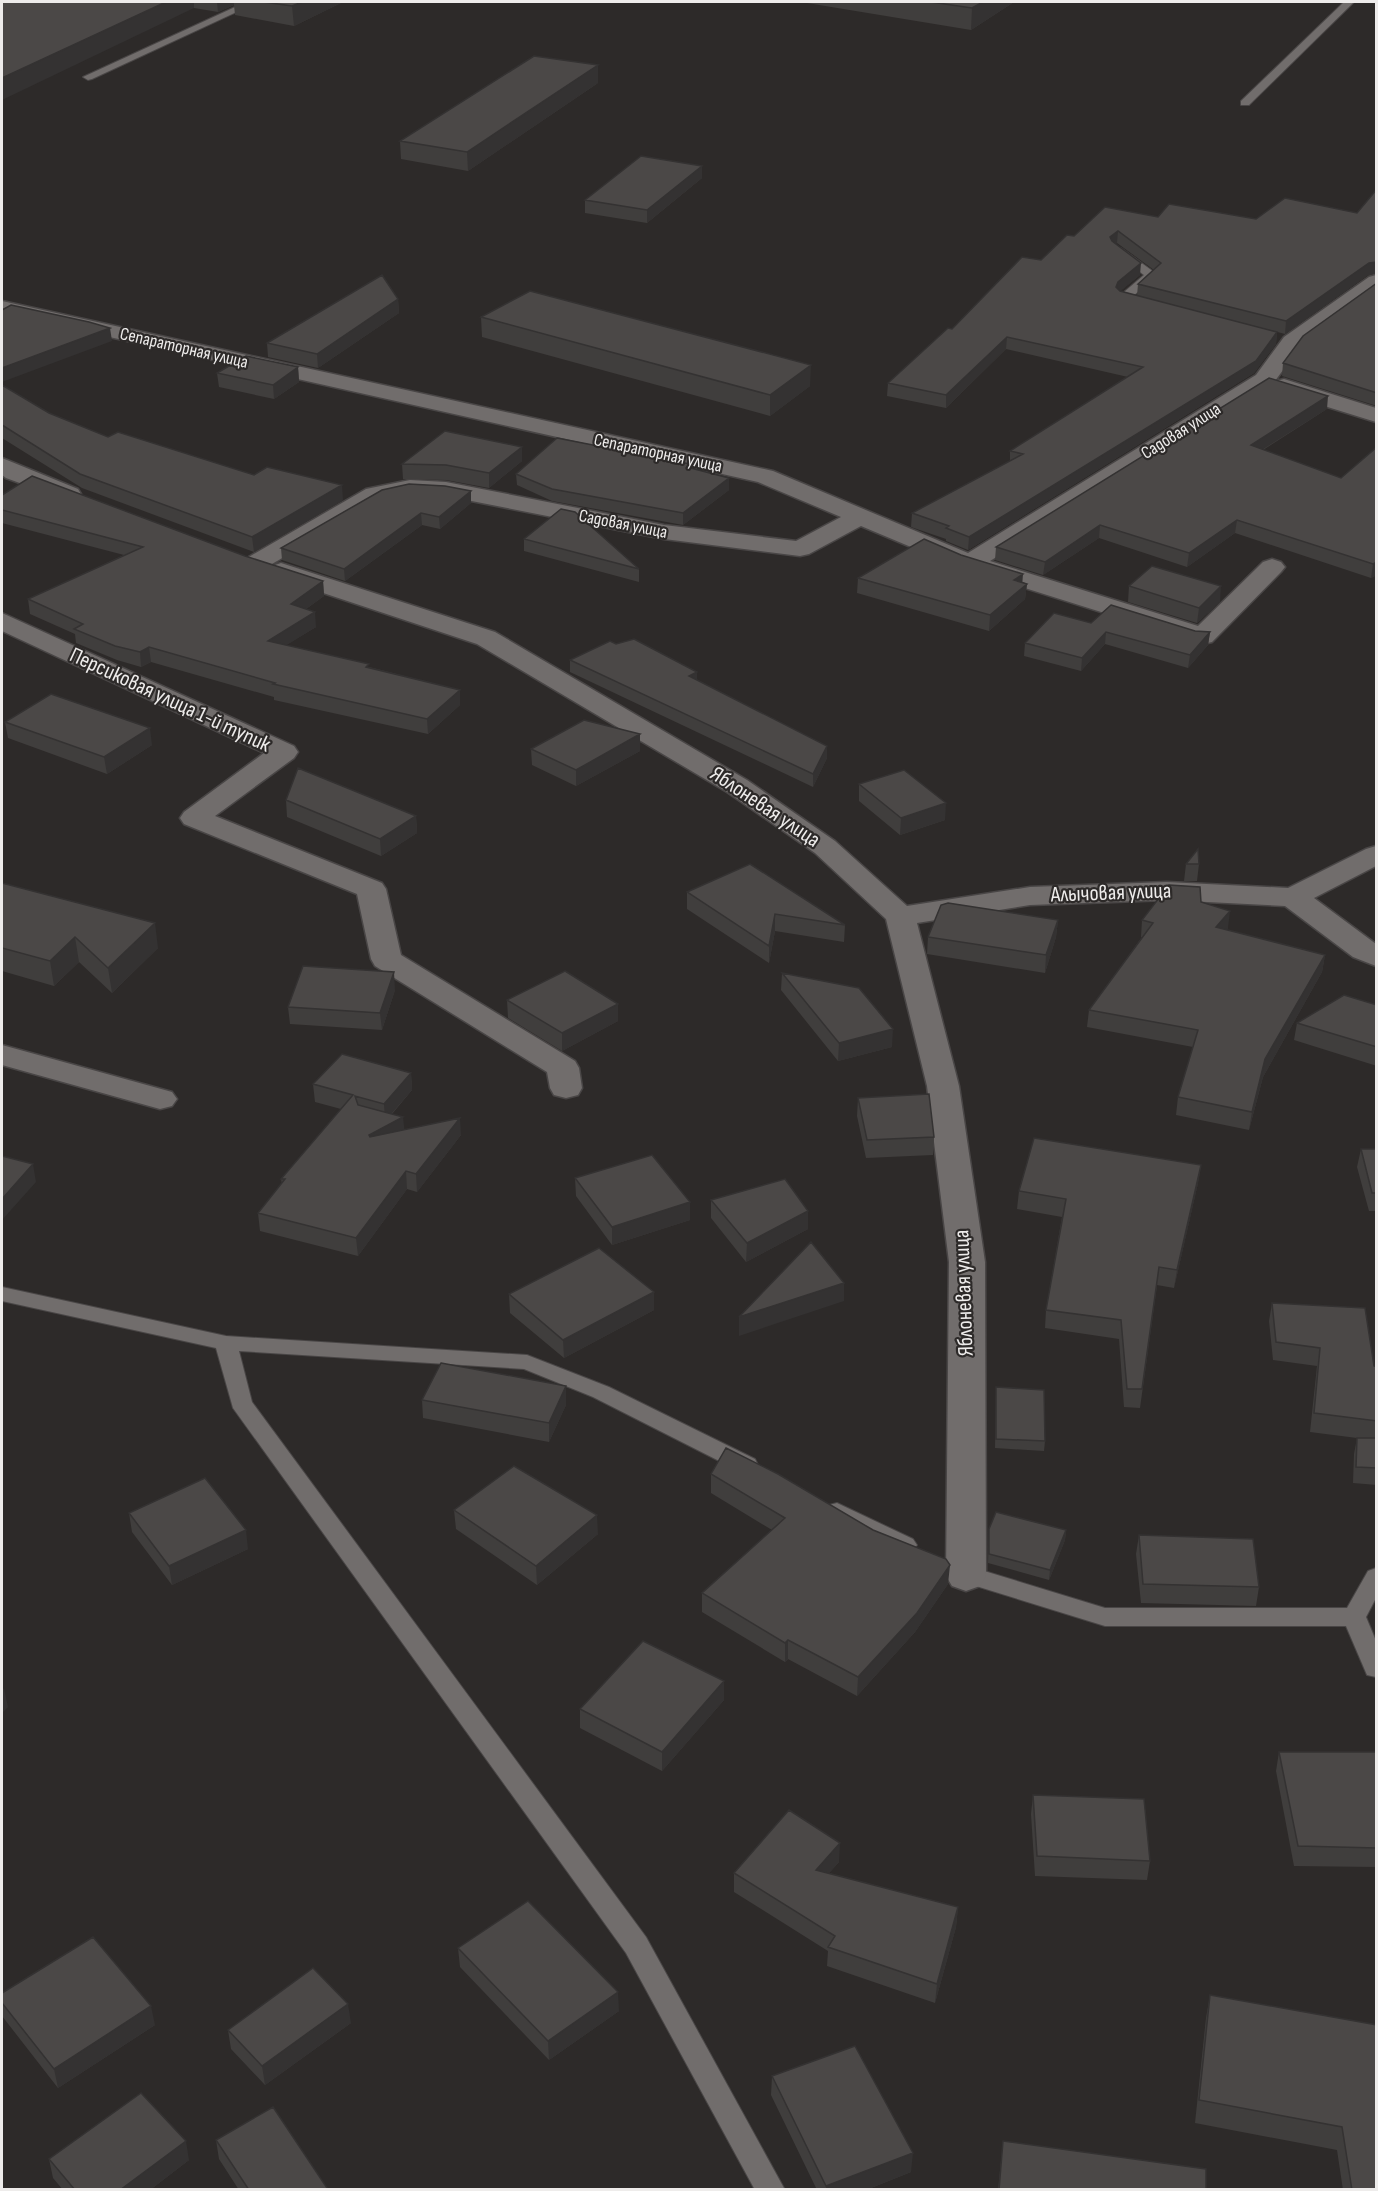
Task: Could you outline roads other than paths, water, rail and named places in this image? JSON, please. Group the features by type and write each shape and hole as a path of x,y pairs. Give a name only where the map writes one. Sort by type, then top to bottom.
{"street":[{"name":"Садовая улица","path":"970,563 1264,380 1286,341 1377,281"},
{"name":"Сепараторная улица","path":"2,307 765,476 970,563 1203,636 1272,567"},
{"path":"1264,380 1377,415"},
{"path":"2,465 14,473 91,502"},
{"name":"Садовая улица","path":"245,559 375,494 410,487 446,489 664,532 800,549 859,517"},
{"name":"Яблоневая улица","path":"245,559 486,638 737,786 825,847 900,916 943,1086 968,1262 966,1576"},
{"name":"Персиковая улица 1-й тупик","path":"2,621 284,752 194,818 371,890 386,959 564,1068 566,1088"},
{"path":"1377,855 1293,897 1364,950 1377,957"},
{"name":"Алычовая улица","path":"900,916 1030,896 1167,891 1293,897"},
{"path":"2,1055 160,1099"}],"lane":[{"path":"88,77 253,2"},
{"path":"1245,103 1349,2"},
{"path":"1117,249 1152,274 1123,298 1157,306"},
{"path":"2,1294 226,1343 527,1362 601,1392 768,1476"},
{"path":"226,1343 242,1403 636,1945 771,2190"},
{"path":"820,1502 966,1576 1105,1617 1354,1617"},
{"path":"1354,1617 1377,1577"},
{"path":"1354,1617 1377,1668"}]}
